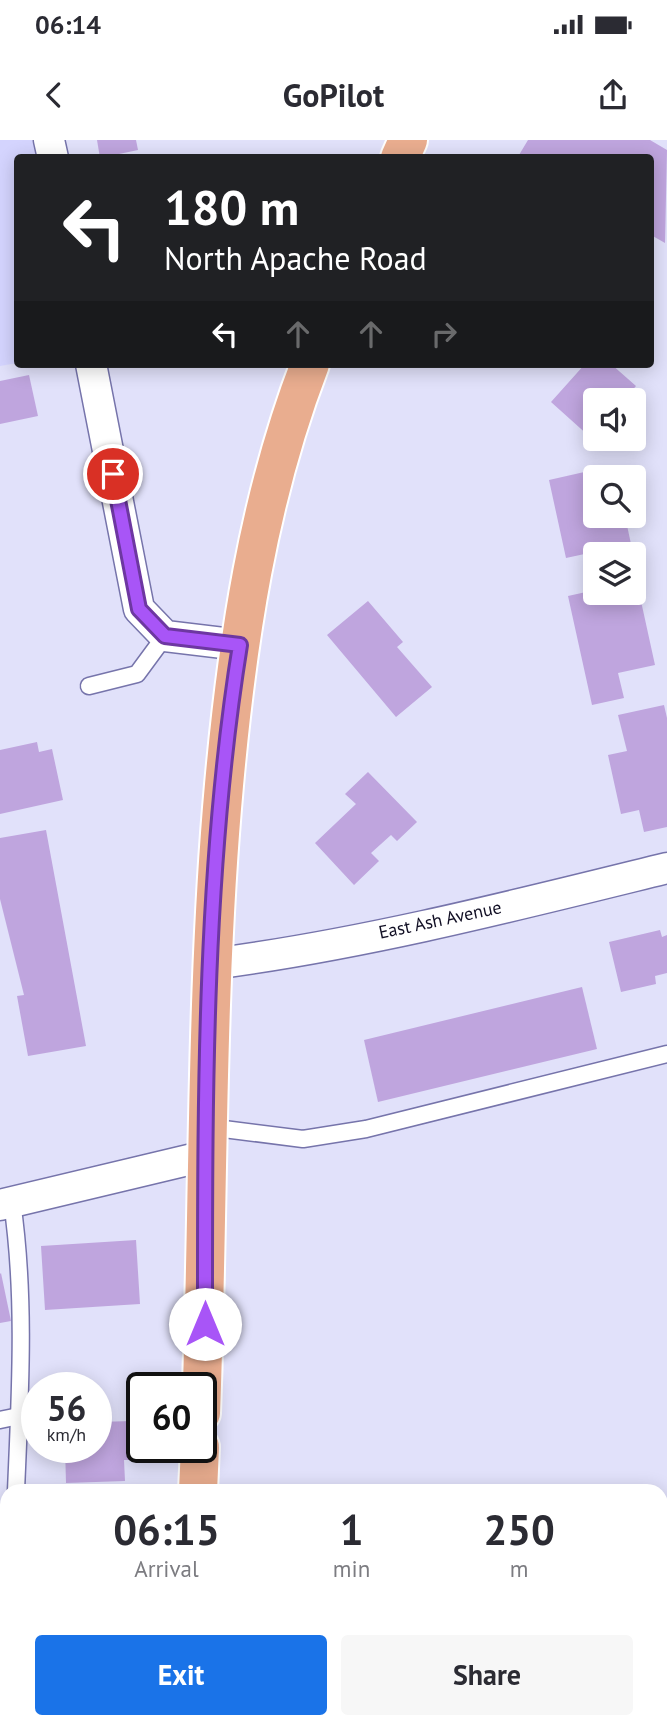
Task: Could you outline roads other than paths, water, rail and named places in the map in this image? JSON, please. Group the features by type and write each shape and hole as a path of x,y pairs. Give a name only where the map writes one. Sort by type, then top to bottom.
{"main road":[{"path":"202,1372 205,1141 212,964 218,854 232,696 254,553 295,403 308,368"},
{"path":"198,1484 199,1463"}],"street":[{"path":"92,368 139,609 165,636 240,645"},
{"name":"East Ash Avenue","path":"212,964 266,957 521,903 667,867"},
{"path":"6,1204 205,1141"}],"lane":[{"path":"89,686 138,674 165,636"},
{"path":"205,1141 303,1139 366,1129 667,1055"},
{"path":"6,1204 20,1255 16,1484"},
{"path":"0,1420 19,1416"}]}
